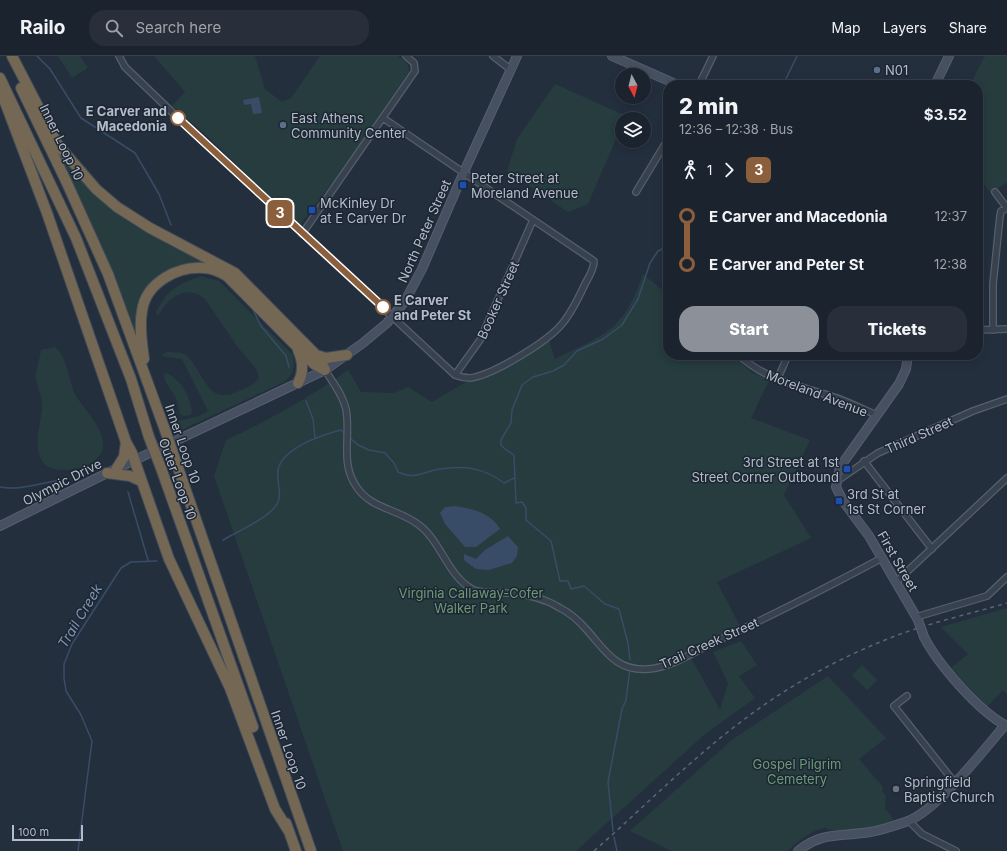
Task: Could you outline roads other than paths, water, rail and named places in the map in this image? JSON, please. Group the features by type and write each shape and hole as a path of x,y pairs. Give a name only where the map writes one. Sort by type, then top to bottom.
{"highway":[{"name":"Inner Loop 10","path":"6,56 66,181 108,274 165,430 311,851"},
{"path":"12,56 58,145 96,189 117,207 150,228 235,273 316,355 325,370"},
{"name":"Outer Loop 10","path":"0,78 76,238 132,379 149,437 296,851"},
{"path":"0,89 47,214 126,442 175,572 230,688 275,809 288,830"},
{"path":"148,383 141,330 142,310 148,294 159,281 174,272 188,268 205,268 218,271 227,276 314,364 325,370"},
{"path":"296,346 303,367 298,383"},
{"path":"316,355 326,358 347,355"},
{"path":"117,468 124,457 126,442"},
{"path":"107,473 130,476 141,481"}],"street":[{"path":"119,56 125,67 302,234 455,375 467,378 484,374 514,359 550,335 562,323 581,293 594,263 592,259 463,174 383,118"},
{"path":"302,234 415,71 414,63 406,56"},
{"path":"493,56 510,69"},
{"name":"North Peter Street","path":"134,460 325,370 375,334 393,317 405,301 422,269 463,174 517,56"},
{"path":"612,56 667,80"},
{"path":"701,80 713,56"},
{"path":"937,80 949,56"},
{"path":"636,192 663,147"},
{"path":"993,330 993,284 1000,216 1001,211 1007,208 995,192"},
{"name":"Booker Street","path":"455,375 480,340 533,220"},
{"path":"983,330 1007,329"},
{"name":"Moreland Avenue","path":"745,360 758,370 839,399 876,415"},
{"path":"778,378 786,360"},
{"path":"836,482 839,468 845,458 902,379 907,360"},
{"name":"Trail Creek Street","path":"325,370 342,396 347,421 347,455 350,476 357,489 373,503 399,513 419,524 435,542 458,577 468,587 488,593 525,594 552,603 574,617 585,627 608,656 621,664 634,668 649,669 674,662 738,632 882,558"},
{"name":"Third Street","path":"836,482 878,453 959,417 1006,402"},
{"name":"Olympic Drive","path":"0,526 134,460"},
{"path":"864,462 932,549"},
{"path":"896,582 1007,478"},
{"name":"First Street","path":"836,482 840,496 870,536 917,618 932,653 952,677 981,705 1006,725"},
{"path":"917,618 987,596 1007,577"},
{"path":"907,696 894,706 955,783"},
{"path":"798,851 807,843 827,835 871,832 908,821 925,811 955,783 1006,725"},
{"path":"908,821 922,834 956,851"}],"water":[{"path":"259,97 262,113 253,114 251,104 244,105 243,100"},
{"path":"455,506 474,510 486,515 496,523 500,529 476,547 465,547 445,524 440,513 445,507"},
{"path":"508,536 518,547 517,556 512,563 489,570 476,569 464,560 464,554 476,559 485,550"}],"waterway":[{"path":"37,56 50,69 81,118 135,153 159,194 171,225"},
{"name":"Trail Creek","path":"785,80 797,56"},
{"name":"Trail Creek","path":"630,660 628,643 619,609 605,604 584,586 571,589 568,581 560,581 551,541 526,520 526,508 522,502 516,503 514,455 501,445 501,440 511,423 512,410 522,385 533,377 553,371 564,365 577,351 603,339 622,325 638,299 650,263 658,251 663,248"},
{"path":"252,308 261,326 286,356 289,367"},
{"path":"306,401 313,419 315,438"},
{"name":"Trail Creek","path":"223,540 253,524 267,514 277,504 279,500 278,470 281,462 287,455 304,444 324,435 341,430 345,434"},
{"name":"Trail Creek","path":"350,438 358,445 369,450 385,453 394,463 398,472 404,474 419,475 434,470 457,467 481,471 504,483 514,478"},
{"path":"0,487 16,488 63,480"},
{"path":"128,492 148,560"},
{"name":"Trail Creek","path":"78,851 92,741 81,715 66,691 64,664 72,644 121,568 131,562 157,561"},
{"path":"613,831 608,782 622,709 626,700 630,669"},
{"path":"614,837 617,851"}],"railway":[{"path":"594,851 723,736 758,709 793,686 848,656 900,634 930,624 1007,603"}],"place":[{"name":"N01","path":"877,70"},
{"name":"E Carver and Macedonia","path":"178,118"},
{"name":"East Athens Community Center","path":"283,125"},
{"name":"Peter Street at Moreland Avenue","path":"463,185"},
{"name":"McKinley Dr at E Carver Dr","path":"312,210"},
{"name":"E Carver and Peter St","path":"383,307"},
{"name":"3rd Street at 1st Street Corner Outbound","path":"847,469"},
{"name":"3rd St at 1st St Corner","path":"839,501"},
{"name":"Springfield Baptist Church","path":"896,789"}],"park label":[{"name":"Virginia Callaway-Cofer Walker Park","path":"471,600"},
{"name":"Gospel Pilgrim Cemetery","path":"797,772"}]}
